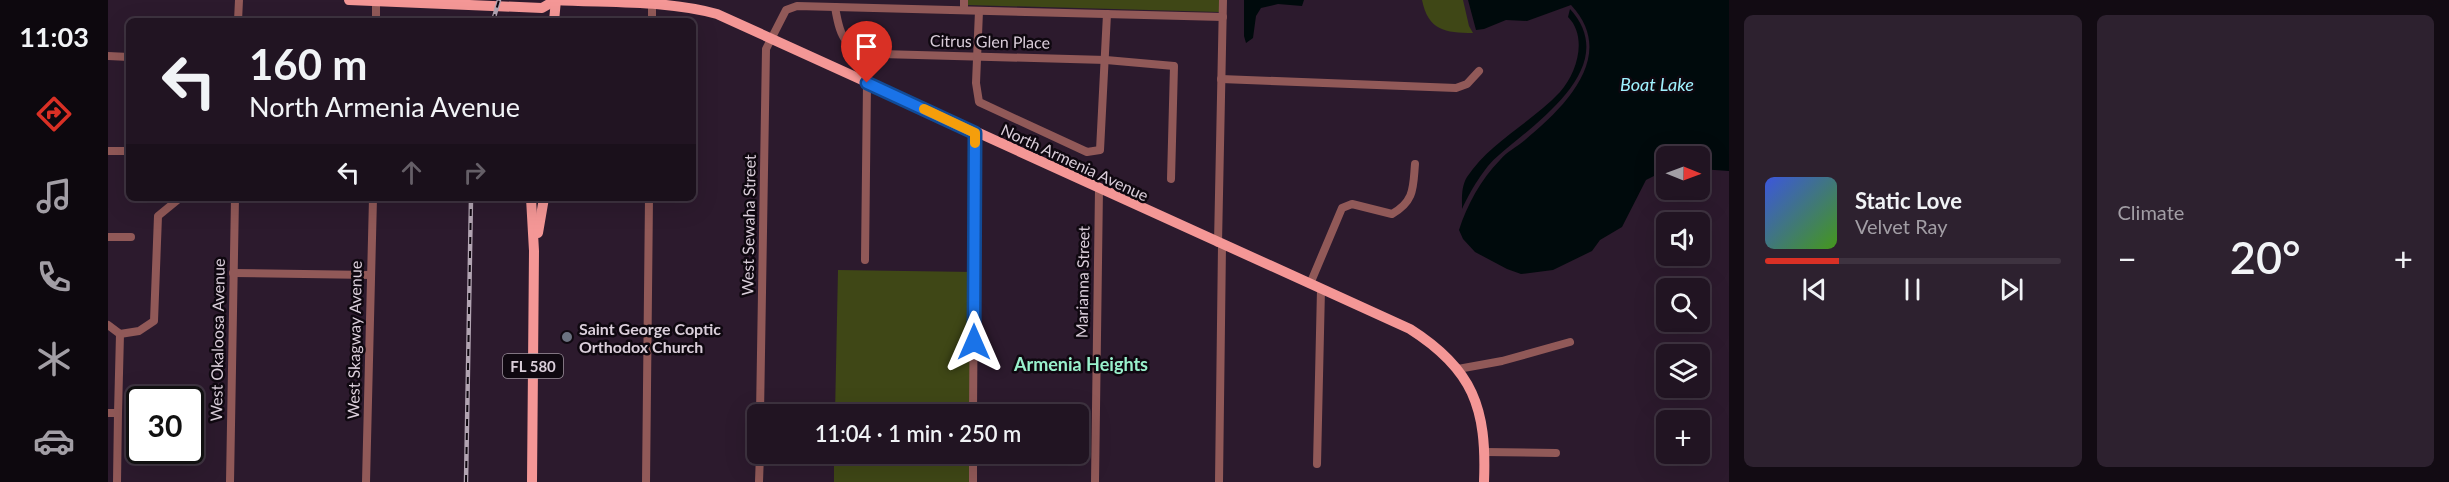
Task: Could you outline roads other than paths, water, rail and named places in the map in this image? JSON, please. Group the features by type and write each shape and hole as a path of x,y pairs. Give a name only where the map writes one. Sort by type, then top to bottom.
{"main road":[{"path":"350,0 543,4 556,0 554,18"},
{"name":"North Armenia Avenue","path":"556,0 698,8 771,38 975,133 1410,328 1438,346 1458,369 1473,393 1485,452 1484,482"},
{"name":"FL 580","path":"531,201 534,251 532,482"},
{"name":"FL 580","path":"534,251 543,201"}],"street":[{"path":"238,18 239,0"},
{"path":"964,0 964,10"},
{"path":"1219,482 1223,0"},
{"path":"376,1 376,18"},
{"path":"652,4 652,18"},
{"name":"West Sewaha Street","path":"760,404 766,49 786,10 797,6 835,7"},
{"path":"835,7 1223,17"},
{"name":"Citrus Glen Place","path":"835,7 838,27 845,42 857,51 880,54 1106,60 1174,66 1171,179"},
{"path":"979,11 976,83 979,102 1087,152 1100,150 1107,14"},
{"path":"108,56 126,57"},
{"path":"1221,79 1456,88 1467,84 1479,71"},
{"path":"865,260 867,83"},
{"path":"973,404 975,133"},
{"path":"108,151 126,151"},
{"path":"1310,284 1342,208 1352,204 1392,214 1405,207 1412,191 1415,164"},
{"name":"Marianna Street","path":"1095,482 1099,189"},
{"path":"108,325 120,334 139,331 154,321 158,216 176,201"},
{"name":"West Okaloosa Avenue","path":"230,482 236,201"},
{"name":"West Skagway Avenue","path":"366,482 373,201"},
{"path":"646,482 649,201"},
{"path":"108,237 131,237"},
{"path":"233,273 371,275"},
{"path":"1317,464 1322,290"},
{"path":"117,482 120,334"},
{"path":"1458,369 1502,362 1570,342"},
{"path":"108,413 118,413"},
{"path":"1485,452 1556,453"},
{"path":"759,482 760,464"},
{"path":"973,464 973,482"}],"water":[{"path":"1244,0 1304,0 1302,6 1278,4 1261,8 1256,16 1253,38 1246,43"},
{"name":"Boat Lake","path":"1468,0 1729,0 1729,171 1710,170 1710,146 1656,146 1656,175 1646,180 1622,227 1600,240 1592,251 1553,270 1521,274 1475,252 1463,239 1459,230 1475,193 1502,157 1540,127 1570,96 1581,79 1588,61 1589,43 1584,24 1571,5 1527,21 1506,20 1476,30"},
{"path":"1570,9 1583,30 1586,51 1580,72 1568,91 1552,109 1488,166 1462,209 1464,185 1476,165 1487,153 1549,103 1560,92 1571,75 1579,45 1578,34 1568,17"}],"railway":[{"path":"494,18 499,0"},
{"path":"466,482 471,201"}],"place":[{"name":"Saint George Coptic Orthodox Church","path":"567,337"}],"district":[{"name":"Armenia Heights","path":"1081,364"}]}
